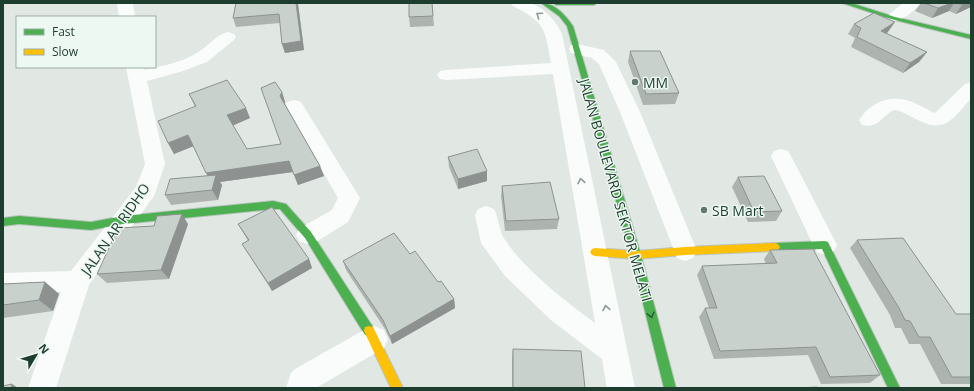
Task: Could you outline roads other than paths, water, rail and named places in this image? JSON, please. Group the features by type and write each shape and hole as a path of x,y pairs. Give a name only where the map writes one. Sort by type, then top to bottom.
{"street":[{"path":"125,3 127,16"},
{"name":"JALAN BOULEVARD SEKTOR MELATI","path":"518,3 544,18 551,26 621,388"},
{"name":"JALAN BOULEVARD SEKTOR MELATI","path":"544,3 561,15 570,26 636,255 670,388"},
{"path":"556,3 594,3"},
{"path":"848,3 893,18 971,37"},
{"path":"893,18 913,3"},
{"path":"136,73 177,67 201,58 228,37"},
{"path":"577,50 589,51 598,54 607,62 630,112 685,251"},
{"path":"446,75 560,68"},
{"name":"JALAN AR RIDHO","path":"42,388 78,280 146,190 155,164 136,73"},
{"path":"869,120 885,106 892,104 910,108 934,119 940,119 971,88"},
{"path":"294,106 349,198 340,216 308,235"},
{"path":"781,156 894,388"},
{"path":"3,222 19,220 91,226 123,220 273,205 283,206 308,235 374,339 397,388"},
{"path":"486,215 493,243 514,269 560,312 615,353"},
{"path":"595,252 636,255 685,251 824,245"},
{"path":"3,284 78,280"},
{"path":"300,388 301,383 305,379 374,339"}],"place":[{"name":"MM","path":"635,82"},
{"name":"SB Mart","path":"704,210"}]}
